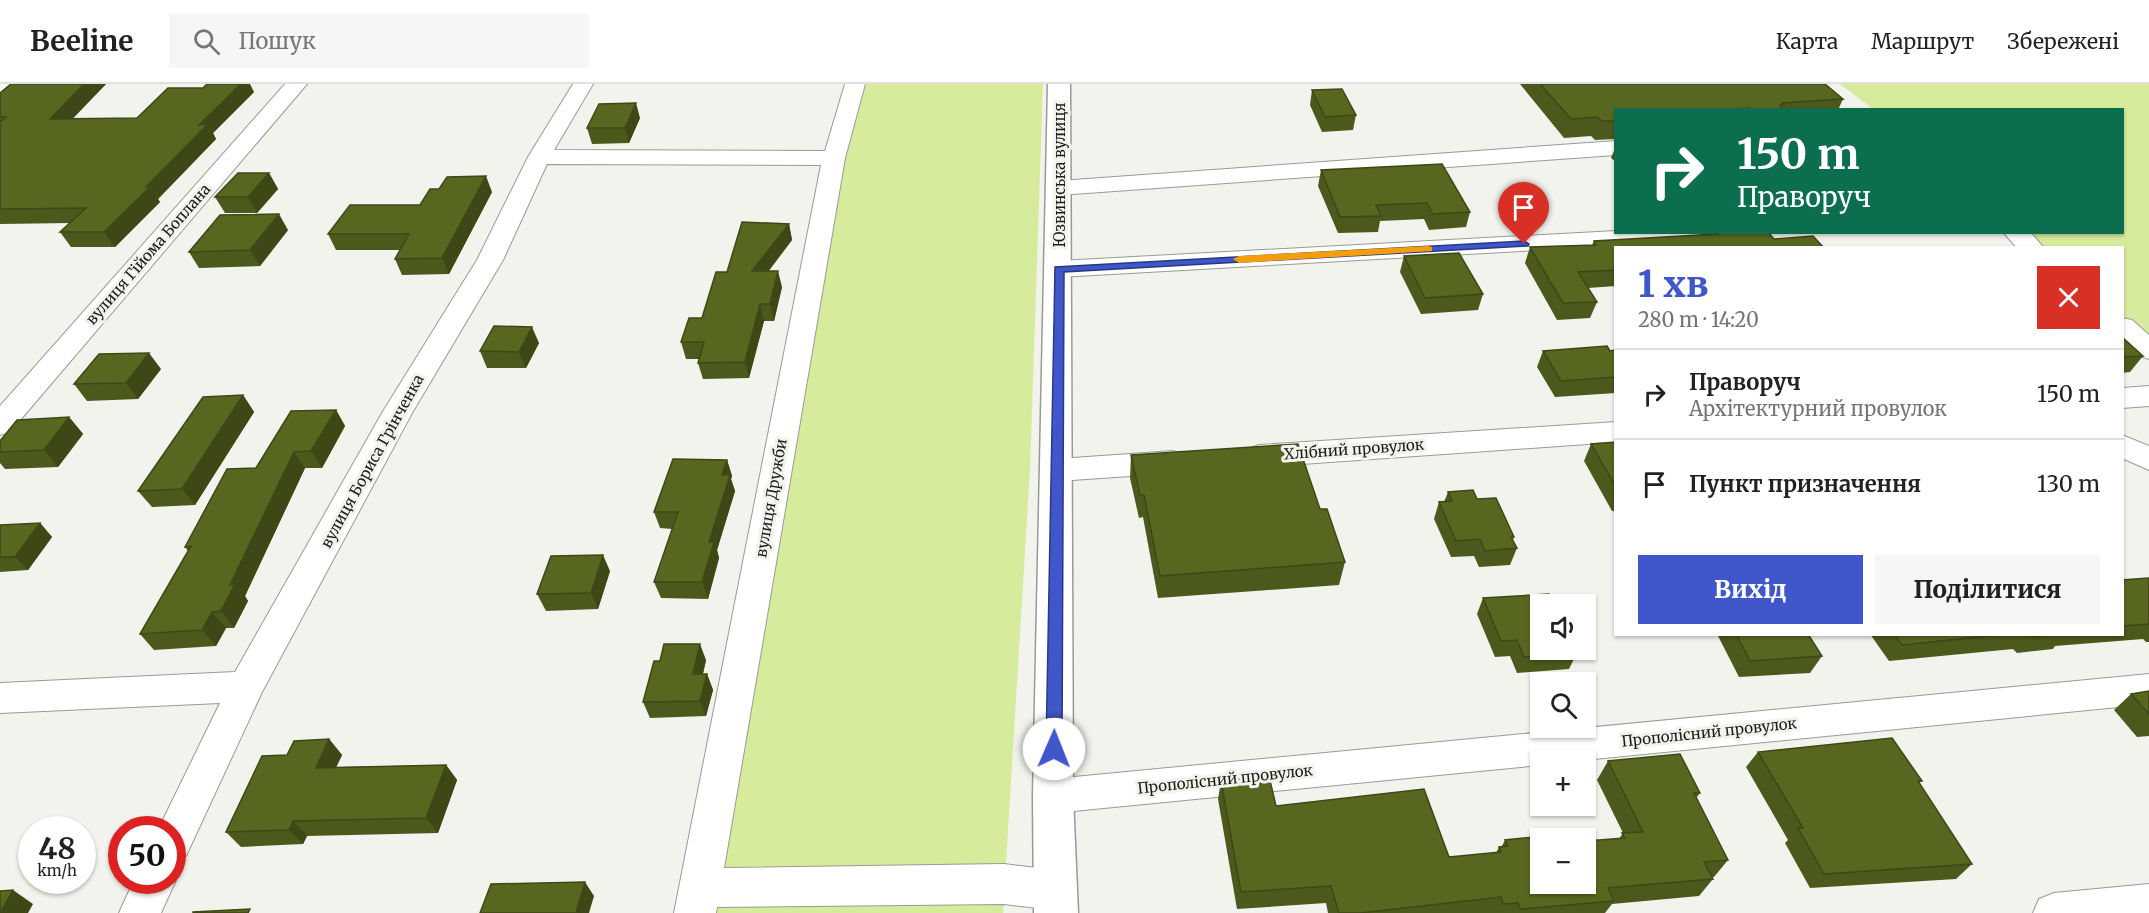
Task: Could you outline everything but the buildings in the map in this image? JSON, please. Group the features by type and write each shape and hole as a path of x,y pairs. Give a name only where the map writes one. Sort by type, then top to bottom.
{"main road":[{"name":"Юзвинська вулиця","path":"1056,902 1053,796 1058,470 1059,84"}],"street":[{"path":"0,91 8,84"},
{"name":"вулиця Гійома Боплана","path":"0,425 270,112 297,84"},
{"name":"вулиця Бориса Грінченка","path":"185,816 246,687 397,413 490,260 539,157 583,84"},
{"name":"вулиця Дружби","path":"698,901 834,158 855,84"},
{"path":"1059,188 1614,148"},
{"path":"539,157 834,158"},
{"path":"1059,269 1697,234"},
{"path":"2017,234 2030,246"},
{"path":"2124,328 2149,350"},
{"path":"2124,398 2149,396"},
{"name":"Хлібний провулок","path":"1236,457 1614,432"},
{"path":"2124,446 2149,459"},
{"path":"1058,470 1200,460"},
{"path":"0,698 246,687"},
{"name":"Прополісний провулок","path":"1053,796 2149,689"},
{"path":"698,901 1004,884 1056,902"},
{"path":"140,913 149,894"},
{"path":"2054,913 2149,904"}],"green space":[{"path":"855,84 1043,84 1030,469 1003,913 696,913"},
{"path":"1840,84 2149,84 2149,349 2124,327 2124,246 2032,246 2017,234 2124,234 2124,108 1872,108"}],"slow traffic":[{"path":"1239,259 1428,249"}],"route":[{"path":"1054,749 1059,269 1524,244"}]}
